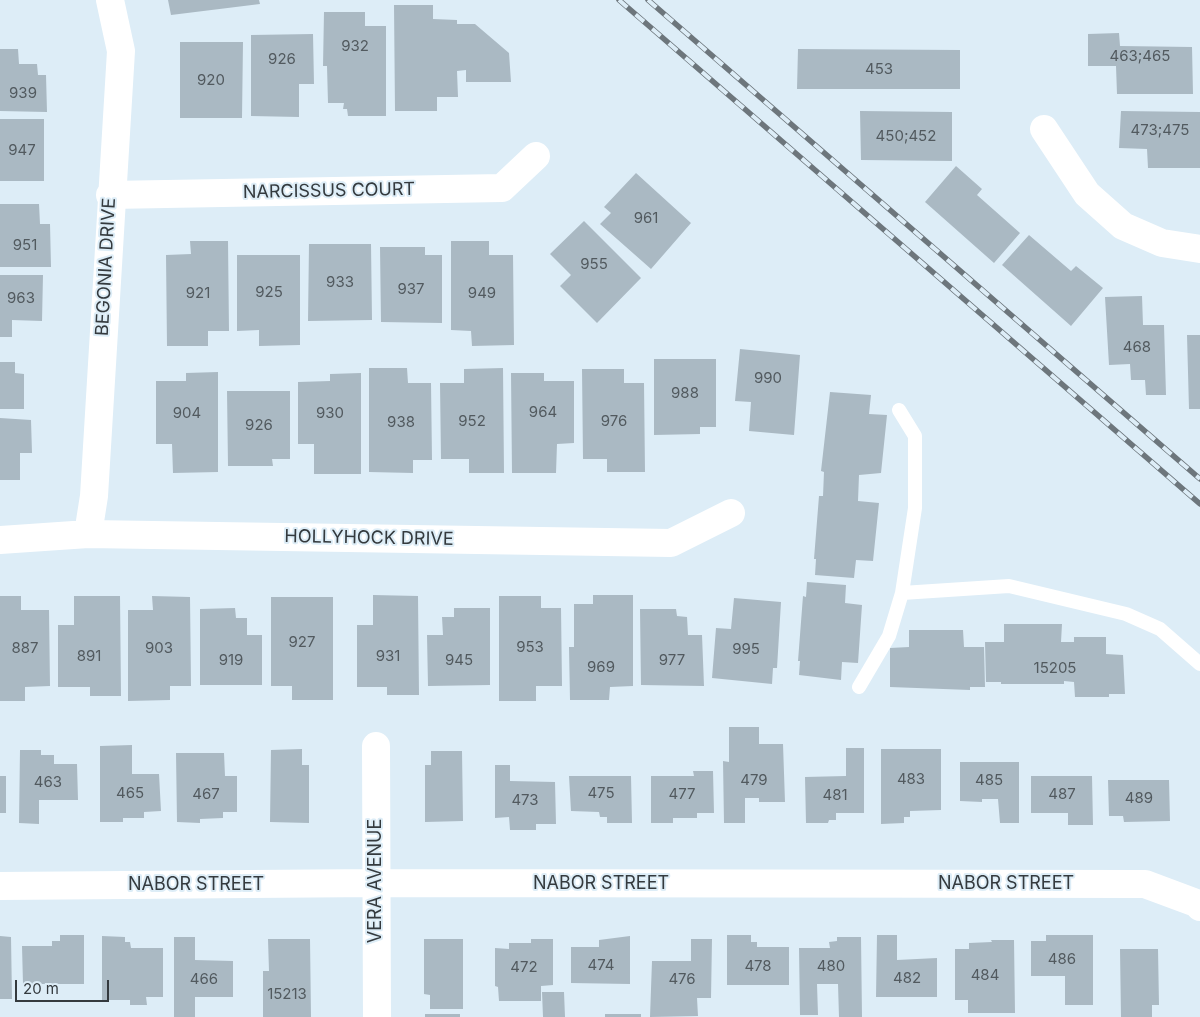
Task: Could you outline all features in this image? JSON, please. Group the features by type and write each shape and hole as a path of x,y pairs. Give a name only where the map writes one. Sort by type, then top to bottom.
{"street":[{"name":"BEGONIA DRIVE","path":"88,534 94,496 110,195 121,51 110,0"},
{"path":"1044,129 1086,194 1123,226 1162,243 1200,249"},
{"name":"NARCISSUS COURT","path":"110,195 502,188 536,156"},
{"name":"HOLLYHOCK DRIVE","path":"0,540 88,534 671,543 731,513"},
{"name":"VERA AVENUE","path":"376,746 377,1017"},
{"name":"NABOR STREET","path":"0,886 376,883 1145,884 1199,905"}],"lane":[{"path":"859,688 889,636 902,593 914,508 915,436 899,410"},
{"path":"902,593 1009,586 1126,614 1160,629 1200,664"}],"building":[{"path":"168,0 259,0 260,4 171,15"},
{"path":"394,5 433,5 433,19 457,20 457,24 475,24 509,53 511,82 466,82 466,70 457,71 458,97 437,97 437,111 395,111"},
{"path":"324,12 365,12 365,26 386,26 386,116 348,116 347,109 343,109 344,103 328,103 327,66 323,66"},
{"path":"1119,33 1120,46 1192,47 1193,94 1117,94 1116,66 1088,66 1088,34"},
{"path":"313,34 314,84 299,84 299,117 251,116 251,35"},
{"path":"180,42 243,42 242,118 180,118"},
{"path":"0,49 18,49 19,64 37,64 38,75 46,75 47,112 0,111"},
{"path":"798,49 960,50 960,89 797,89"},
{"path":"860,111 952,112 952,161 861,160"},
{"path":"1121,111 1200,112 1200,168 1148,168 1147,149 1119,148"},
{"path":"0,119 44,119 44,181 0,181"},
{"path":"956,166 982,189 977,195 1020,233 994,263 925,202"},
{"path":"636,173 691,223 651,269 600,224 611,213 604,207"},
{"path":"0,204 39,204 40,224 50,224 51,267 0,267"},
{"path":"584,221 641,278 597,323 560,286 571,275 550,254"},
{"path":"1029,235 1071,271 1076,266 1103,288 1071,326 1002,265"},
{"path":"190,241 228,241 229,331 208,331 208,346 167,346 166,255 191,254"},
{"path":"451,241 489,241 489,255 513,255 514,345 472,346 471,331 451,330"},
{"path":"309,244 371,244 372,320 308,321"},
{"path":"380,247 425,247 425,255 442,255 442,323 381,322"},
{"path":"237,255 300,255 300,345 259,346 259,330 237,331"},
{"path":"0,275 43,275 42,321 12,320 12,337 0,337"},
{"path":"1142,296 1143,325 1164,325 1166,395 1146,395 1145,380 1131,380 1130,364 1109,365 1105,297"},
{"path":"1187,335 1200,335 1200,409 1189,409"},
{"path":"740,349 800,355 794,435 749,431 751,402 735,401"},
{"path":"654,359 716,359 716,427 700,427 700,434 654,435"},
{"path":"0,362 15,362 15,373 24,374 24,409 0,409"},
{"path":"369,368 407,368 408,383 431,383 432,460 413,460 413,473 369,472"},
{"path":"503,368 504,473 469,473 469,459 441,459 440,383 464,383 464,369"},
{"path":"582,369 624,369 624,383 644,383 645,472 607,472 607,459 583,459"},
{"path":"218,372 218,472 173,473 172,444 156,444 156,381 186,381 186,373"},
{"path":"361,373 361,474 314,474 314,444 298,444 298,382 330,381 330,374"},
{"path":"511,373 544,373 544,381 574,381 574,443 557,444 556,473 512,473"},
{"path":"227,391 290,391 290,459 272,459 273,466 228,466"},
{"path":"830,392 871,395 869,414 887,415 881,473 859,475 858,501 879,503 873,561 856,560 854,578 815,575 816,559 814,559 819,496 823,496 824,472 821,471"},
{"path":"0,418 31,420 32,453 20,453 20,480 0,480"},
{"path":"807,582 846,585 845,603 862,605 858,663 842,662 841,680 799,675 800,661 798,661 803,596 806,597"},
{"path":"373,595 418,596 419,695 387,695 387,687 357,687 357,625 373,625"},
{"path":"593,595 633,595 633,686 610,687 609,700 570,700 569,647 574,647 574,604 593,604"},
{"path":"0,596 21,596 21,610 49,610 50,686 25,687 25,701 0,701"},
{"path":"74,596 120,596 121,696 90,696 90,687 58,687 58,625 74,625"},
{"path":"152,596 190,597 191,686 170,686 170,700 128,701 128,610 153,610"},
{"path":"499,596 541,596 541,608 561,608 562,686 536,686 536,701 499,701"},
{"path":"271,597 333,597 333,700 292,700 292,686 271,686"},
{"path":"734,598 781,602 777,668 773,668 772,684 712,678 716,628 731,629"},
{"path":"235,608 236,618 247,618 247,635 262,635 262,685 200,685 200,609"},
{"path":"454,608 490,608 490,685 428,686 427,635 443,635 442,617 454,617"},
{"path":"640,609 676,609 677,616 687,617 688,635 702,635 704,686 641,685"},
{"path":"1004,624 1062,624 1061,642 1074,642 1074,637 1106,637 1106,654 1123,655 1125,694 1109,694 1109,697 1075,697 1074,682 1064,681 1064,684 1001,684 1001,682 986,682 985,642 1004,642"},
{"path":"909,630 963,630 964,647 984,647 985,687 970,687 970,690 890,687 890,648 909,647"},
{"path":"729,727 759,727 759,744 783,744 785,802 759,802 759,798 745,798 745,823 724,823 723,761 729,762"},
{"path":"132,745 132,774 159,774 161,811 144,812 144,818 123,818 123,822 100,822 100,746"},
{"path":"846,748 864,748 864,813 836,813 836,820 829,820 828,823 806,823 805,777 846,776"},
{"path":"302,749 302,765 309,765 309,823 270,822 271,750"},
{"path":"881,749 941,749 941,810 910,811 910,817 904,817 904,823 881,824"},
{"path":"20,750 41,750 41,755 54,755 54,764 77,764 78,800 39,800 39,824 19,823"},
{"path":"431,751 462,751 463,821 425,822 425,765 431,765"},
{"path":"176,753 224,753 225,776 237,776 237,812 223,812 223,818 200,819 200,823 177,822"},
{"path":"960,762 1019,762 1019,823 1000,823 998,799 982,799 982,802 960,801"},
{"path":"495,765 510,765 510,781 555,782 556,824 536,824 536,830 510,830 509,817 495,818"},
{"path":"693,771 713,771 714,813 697,813 697,818 673,818 673,823 651,823 651,776 694,776"},
{"path":"0,776 6,776 6,813 0,813"},
{"path":"569,776 631,776 632,823 607,823 607,817 600,817 599,812 571,811"},
{"path":"1031,776 1092,776 1093,825 1068,825 1068,813 1031,813"},
{"path":"1108,780 1169,780 1170,821 1124,822 1123,816 1109,816"},
{"path":"60,935 84,935 84,984 23,984 22,946 52,946 52,941 60,941"},
{"path":"727,935 751,935 751,942 757,942 757,947 789,947 789,985 727,985"},
{"path":"877,935 897,935 897,960 937,958 937,997 876,997"},
{"path":"1046,935 1093,935 1093,1005 1065,1005 1065,976 1031,976 1031,941 1046,941"},
{"path":"0,936 11,937 12,999 0,999"},
{"path":"102,936 125,937 125,942 130,942 131,948 163,948 163,997 146,997 147,1005 130,1005 130,1000 102,1000"},
{"path":"630,936 630,984 571,983 571,947 599,947 599,940"},
{"path":"174,937 195,937 195,960 233,961 233,997 195,997 195,1017 174,1017"},
{"path":"837,937 861,937 862,1017 839,1017 838,984 817,984 818,1015 800,1015 799,948 830,948 829,942 837,941"},
{"path":"268,939 310,939 311,1017 263,1017 263,971 269,971"},
{"path":"424,939 463,939 463,1009 430,1009 430,995 424,994"},
{"path":"531,939 553,939 553,985 541,986 541,1001 499,1001 498,987 495,986 495,948 509,949 509,943 531,943"},
{"path":"691,939 712,939 711,998 697,998 698,1016 650,1017 652,961 691,961"},
{"path":"991,940 1014,940 1015,1013 968,1013 968,1000 955,1000 955,949 969,949 969,943 992,942"},
{"path":"1120,949 1158,949 1159,1005 1152,1005 1152,1017 1121,1017"},
{"path":"542,992 564,992 565,1017 543,1017"},
{"path":"425,1014 460,1014 460,1017 425,1017"},
{"path":"605,1014 641,1014 641,1017 605,1017"}],"railway":[{"path":"619,0 1200,504"},
{"path":"648,0 1200,479"}]}
